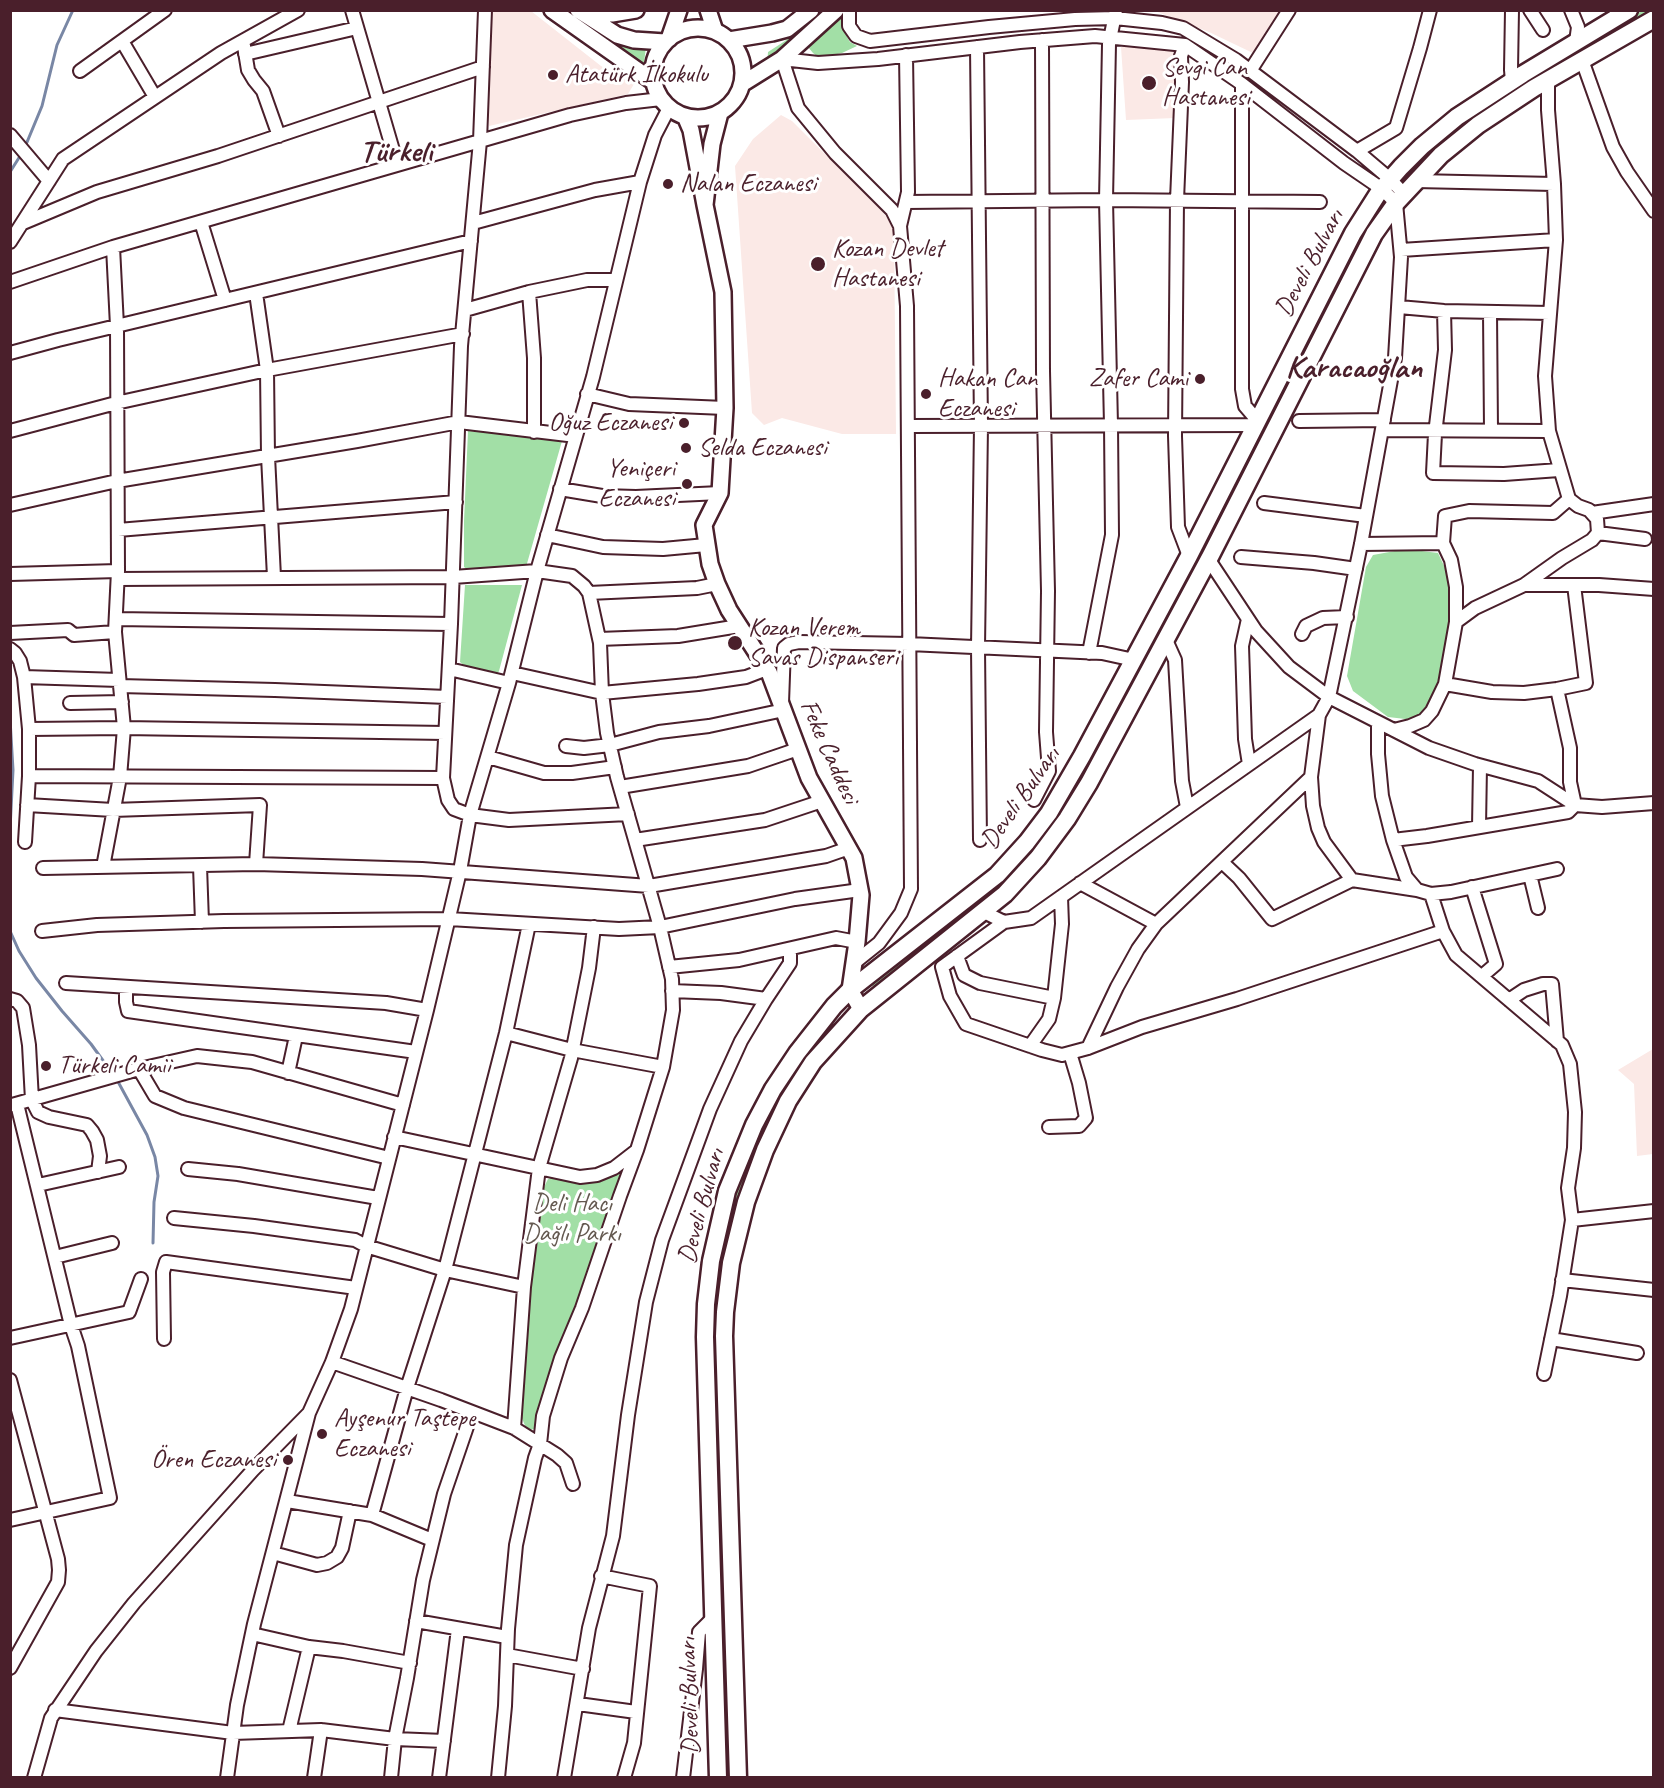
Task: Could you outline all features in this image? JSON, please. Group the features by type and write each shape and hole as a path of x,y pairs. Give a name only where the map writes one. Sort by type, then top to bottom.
{"highway":[{"name":"Develi Bulvarı","path":"718,1778 705,1322 707,1287 719,1220 727,1191 754,1125 773,1089 818,1025 850,990 997,875 1040,826 1060,796 1189,556 1353,233 1386,184 1417,151 1441,130 1619,12"},
{"name":"Develi Bulvarı","path":"738,1778 725,1312 731,1263 750,1188 788,1101 813,1062 861,1010 984,912 1015,884 1063,825 1089,783 1209,560 1374,234 1400,199 1441,155 1478,125 1548,80 1653,19"}],"main road":[{"path":"552,10 654,82"},
{"path":"578,10 617,35 634,40 667,40 679,32 703,28 715,31 729,40 737,49 742,60 744,72 742,84 738,96 730,105 720,113 709,117 685,116 665,104 654,82 655,61 667,40 679,10"},
{"path":"590,10 612,14 636,10"},
{"path":"708,10 715,31"},
{"path":"729,40 787,29 810,11"},
{"path":"742,84 782,59 847,11"},
{"path":"705,205 712,144 720,113"},
{"name":"Feke Caddesi","path":"685,116 691,130 723,292 725,408 720,493 704,525 706,545 717,584 739,626 767,669 809,778 849,848 857,870 860,911 850,990"},
{"path":"850,990 861,1010"}],"street":[{"path":"80,71 165,10"},
{"path":"244,48 298,10"},
{"path":"352,10 398,165"},
{"path":"485,10 480,141 463,334 443,778 448,800 454,809 470,815 509,820 628,814"},
{"path":"1250,71 1289,10"},
{"path":"1358,151 1396,128 1430,10"},
{"path":"1512,10 1512,81"},
{"path":"1530,10 1543,30"},
{"path":"1571,10 1578,27 1576,42"},
{"path":"847,11 849,26 856,36 870,41 1115,14 1183,28 1250,71 1358,151 1400,199 1401,250 1395,358 1347,617 1329,697 1319,715 1311,777 1318,828 1324,842 1352,880"},
{"path":"1089,653 1112,535 1106,200 1109,44 1115,14"},
{"path":"10,242 63,159 221,53 357,28"},
{"path":"900,226 892,210 835,153 798,108 782,59 818,63 1095,36 1185,45 1242,84 1344,163 1386,184"},
{"path":"1034,800 1049,771 1046,732 1048,651 1043,359 1042,40"},
{"path":"122,41 155,97"},
{"path":"1185,45 1180,56 1182,82 1177,200 1175,425 1178,527 1189,556"},
{"path":"977,47 981,426 978,648 980,840"},
{"path":"244,48 248,70 263,91 279,136"},
{"path":"854,963 879,943 901,913 911,889 907,306 900,226 908,192 906,55"},
{"path":"1582,60 1613,147 1653,211"},
{"path":"23,223 97,192 218,156 483,67"},
{"path":"1456,622 1474,608 1524,585 1592,540 1598,532 1597,519 1592,513 1569,499 1549,431 1545,376 1556,240 1548,80"},
{"path":"1242,84 1242,389 1245,406 1256,423"},
{"path":"10,282 113,247 570,115 626,104 665,104 640,182 576,436 537,571 511,678 470,815 460,871 427,1010 351,1309 332,1362 309,1413 252,1634 237,1705 227,1778"},
{"path":"10,135 49,181"},
{"path":"1416,181 1554,184"},
{"path":"473,223 596,190 640,182"},
{"path":"906,202 1106,200 1320,202"},
{"path":"201,222 225,300"},
{"path":"1401,250 1556,240"},
{"path":"10,353 471,241"},
{"path":"103,867 120,777 124,728 115,632 118,575 117,326 113,247"},
{"path":"465,310 529,292 587,280 616,280"},
{"path":"529,292 534,358 534,432"},
{"path":"256,293 267,370 268,456 274,577"},
{"path":"1399,307 1444,311 1550,314"},
{"path":"1444,311 1445,350 1433,473 1504,474 1559,470"},
{"path":"1490,312 1491,430"},
{"path":"10,431 117,403 267,370 463,334"},
{"path":"587,394 629,404 725,408"},
{"path":"1299,421 1436,430 1549,431"},
{"path":"10,505 117,481 459,422 576,436"},
{"path":"908,426 1256,423"},
{"path":"560,489 602,496 636,497 720,493"},
{"path":"1394,730 1424,720 1432,711 1444,684 1456,622 1456,586 1451,560 1443,543 1445,516 1468,511 1553,513 1569,499"},
{"path":"118,530 456,502"},
{"path":"1263,503 1366,516"},
{"path":"1592,513 1653,504"},
{"path":"1598,532 1645,540"},
{"path":"547,535 603,548 663,549 706,545"},
{"path":"1361,544 1443,543"},
{"path":"1241,556 1356,569"},
{"path":"1209,560 1256,631 1289,667 1329,697 1429,747 1480,766 1538,781 1575,805 1602,807 1653,804"},
{"path":"10,574 453,577 537,571 572,576 589,593 599,639 602,693 610,745 660,927 669,967 673,1010 663,1067 637,1150 582,1308 561,1358 543,1416 540,1444 516,1545 507,1638 505,1706 498,1778"},
{"path":"589,593 697,588 717,584"},
{"path":"1524,585 1599,585 1653,589"},
{"path":"1444,684 1492,692 1524,693 1586,683 1574,585"},
{"path":"1302,634 1306,626 1323,618 1347,617"},
{"path":"116,619 451,624"},
{"path":"1248,619 1242,646 1245,739 1249,764"},
{"path":"599,639 678,636 739,626"},
{"path":"10,633 68,630 75,635 115,632"},
{"path":"1166,640 1175,660 1182,781 1188,807"},
{"path":"566,746 584,748 610,745 659,732 709,726 783,706 784,648 789,644 799,642 909,644 1089,653 1134,660"},
{"path":"10,650 20,661 30,729 25,842"},
{"path":"449,669 602,693 708,683 746,677 767,669"},
{"path":"24,677 447,697"},
{"path":"1557,689 1570,748 1570,782 1575,805"},
{"path":"70,703 122,702"},
{"path":"1319,715 1031,918 1004,922 942,967 950,996 966,1024 1062,1055 1088,1048 1142,1027 1237,999 1443,931"},
{"path":"1378,722 1382,796 1393,840 1406,878 1417,890"},
{"path":"30,729 124,728 445,733"},
{"path":"620,787 748,766 798,749"},
{"path":"488,758 544,773 572,773 615,767"},
{"path":"1479,827 1480,766"},
{"path":"29,776 443,778"},
{"path":"1088,1048 1117,987 1138,949 1156,924 1311,777"},
{"path":"635,840 765,820 822,801"},
{"path":"27,804 113,810 260,805 256,864"},
{"path":"1393,840 1569,812 1575,805"},
{"path":"43,868 256,864 460,871 649,886 826,856 849,848"},
{"path":"1222,862 1239,878 1272,919 1352,880 1431,894 1451,892 1557,869"},
{"path":"200,866 202,922"},
{"path":"1530,875 1538,908"},
{"path":"1080,883 1156,924"},
{"path":"1472,887 1496,964 1482,976"},
{"path":"42,931 97,925 448,919 619,929 660,927 795,899 860,890"},
{"path":"1431,894 1443,931 1456,955 1562,1045 1570,1064 1575,1112 1574,1148 1568,1188 1572,1220 1544,1374"},
{"path":"1030,1046 1049,1019 1054,998 1062,924 1060,897"},
{"path":"984,912 1004,922"},
{"path":"372,1515 407,1388 445,1270 506,1033 529,924"},
{"path":"514,1428 524,1287 539,1168 572,1050 589,968 594,927"},
{"path":"669,967 739,960 836,938 857,942"},
{"path":"564,1778 590,1628 601,1576 613,1536 637,1348 646,1302 663,1240 710,1109 741,1041 790,963 790,949"},
{"path":"957,956 964,975 980,983 1054,998"},
{"path":"66,983 386,1003 427,1010"},
{"path":"1509,1000 1524,990 1551,984 1557,1041"},
{"path":"126,987 128,1011 416,1052"},
{"path":"672,991 721,993 766,999"},
{"path":"10,999 17,1001 23,1008 29,1046 32,1100 38,1112 49,1117 87,1125 97,1140 100,1156 98,1172"},
{"path":"506,1033 572,1050 663,1067"},
{"path":"288,1073 296,1036"},
{"path":"1049,1127 1079,1126 1086,1118 1070,1053"},
{"path":"10,1520 110,1498 78,1346 38,1185 14,1105 139,1069 197,1056 252,1062 402,1105"},
{"path":"139,1069 155,1096 184,1108 389,1158"},
{"path":"394,1137 580,1177 596,1175 614,1167 637,1150"},
{"path":"38,1185 119,1167"},
{"path":"188,1169 238,1174 378,1198"},
{"path":"1572,1220 1653,1211"},
{"path":"174,1218 356,1240 366,1246 445,1270 524,1287"},
{"path":"55,1257 112,1243"},
{"path":"164,1339 163,1272 166,1262 356,1288"},
{"path":"10,1338 129,1312 141,1279"},
{"path":"1562,1280 1653,1290"},
{"path":"1551,1339 1637,1353"},
{"path":"332,1362 514,1428 566,1463 573,1484"},
{"path":"10,1380 58,1559 58,1582 10,1668"},
{"path":"391,1778 395,1739 423,1580 444,1494 472,1412"},
{"path":"36,1777 51,1718 96,1651 134,1603 253,1470 309,1413"},
{"path":"287,1501 372,1515 432,1540"},
{"path":"273,1553 317,1565 327,1563 336,1557 342,1548 350,1511"},
{"path":"601,1576 650,1586 634,1743 624,1778"},
{"path":"683,1778 699,1632 713,1618"},
{"path":"416,1621 507,1638"},
{"path":"439,1778 458,1629"},
{"path":"252,1634 309,1647 410,1663"},
{"path":"289,1731 309,1647"},
{"path":"507,1655 583,1669"},
{"path":"578,1704 636,1712"},
{"path":"56,1710 233,1733 321,1730 395,1739 444,1741"},
{"path":"314,1778 321,1730"}],"shaded area":[{"name":"Atatürk İlkokulu","path":"490,11 531,11 601,66 634,84 628,94 489,126 487,64"},
{"path":"1155,11 1282,11 1255,54 1209,32"},
{"name":"Sevgi Can Hastanesi","path":"1121,47 1173,48 1175,118 1126,120"},
{"name":"Kozan Devlet Hastanesi","path":"781,115 792,121 882,211 894,228 896,434 842,434 782,418 764,425 752,413 735,166 753,139"},
{"path":"1653,1049 1653,1154 1637,1156 1634,1084 1618,1070"}],"green space":[{"path":"565,11 608,36 646,47 643,70"},
{"path":"818,11 827,11 767,66 768,52 785,41"},
{"path":"1642,11 1653,11 1614,33 1410,176 1404,168 1473,114 1610,28"},
{"path":"843,15 847,37 857,46 842,53 818,57 808,47"},
{"path":"1333,287 1315,334 1219,526 1059,822 1009,883 874,988 871,983 975,904 1016,865"},
{"path":"468,431 536,436 562,441 526,567 468,570 464,567"},
{"path":"1406,549 1438,553 1446,570 1452,608 1447,650 1434,696 1423,714 1414,720 1388,717 1353,691 1347,676 1366,567 1373,555"},
{"path":"465,585 522,585 496,676 465,666 460,662"},
{"path":"780,1092 740,1192 731,1230 731,1778 726,1777 712,1320 716,1274 724,1231 738,1183 756,1136"},
{"name":"Deli Hacı Dağlı Parkı","path":"625,1167 590,1273 539,1409 537,1422 534,1429 530,1430 526,1428 521,1416 528,1297 544,1187 548,1179 554,1177"}],"waterway":[{"path":"25,147 42,106 57,45 73,10"},
{"path":"10,172 22,153"},
{"path":"10,701 10,716"},
{"path":"10,719 13,770 10,829"},
{"path":"10,931 19,951 36,978 112,1073"},
{"path":"116,1078 147,1135 155,1157 158,1176 154,1202 153,1243"}],"place":[{"name":"Atatürk İlkokulu","path":"553,75"},
{"name":"Sevgi Can Hastanesi","path":"1149,83"},
{"name":"Nalan Eczanesi","path":"668,184"},
{"name":"Kozan Devlet Hastanesi","path":"818,264"},
{"name":"Zafer Cami","path":"1200,379"},
{"name":"Hakan Can Eczanesi","path":"926,394"},
{"name":"Oğuz Eczanesi","path":"684,423"},
{"name":"Selda Eczanesi","path":"686,448"},
{"name":"Yeniçeri Eczanesi","path":"687,484"},
{"name":"Kozan Verem Savas Dispanseri","path":"735,643"},
{"name":"Türkeli Camii","path":"46,1066"},
{"name":"Ayşenur Taştepe Eczanesi","path":"322,1434"},
{"name":"Ören Eczanesi","path":"288,1460"}],"district":[{"name":"Türkeli","path":"396,153"},
{"name":"Karacaoğlan","path":"1354,369"}]}
